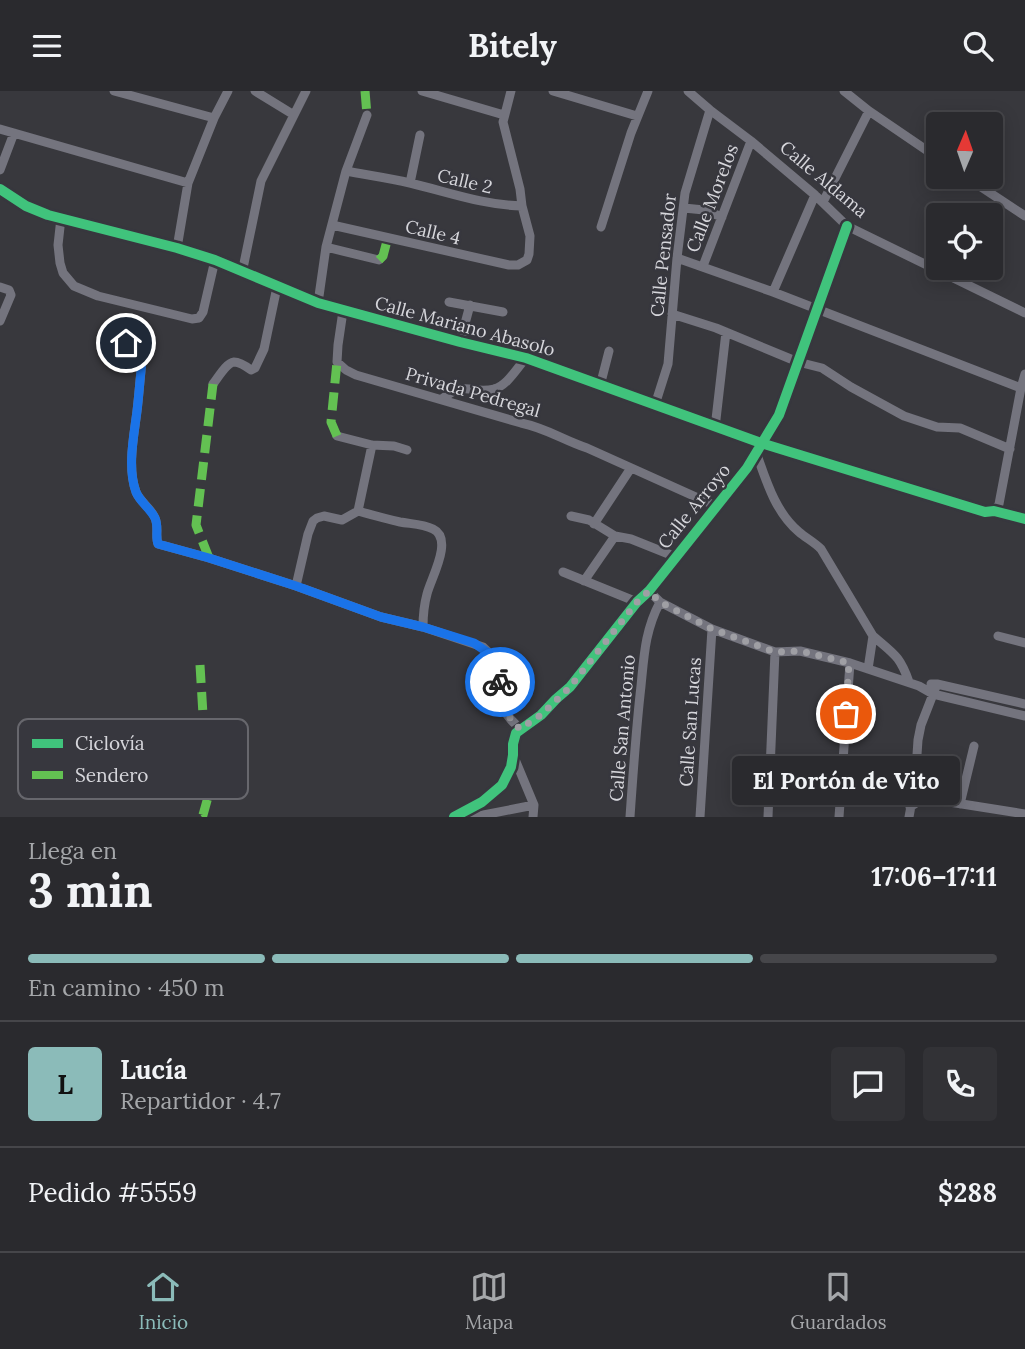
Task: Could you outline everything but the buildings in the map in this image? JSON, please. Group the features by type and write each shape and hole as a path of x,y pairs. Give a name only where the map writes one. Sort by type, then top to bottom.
{"street":[{"path":"114,91 214,118"},
{"path":"177,248 188,183 228,91"},
{"path":"255,91 294,115"},
{"path":"242,273 261,181 306,91"},
{"path":"422,91 504,115"},
{"path":"511,91 504,115 504,129 522,206"},
{"path":"553,91 637,116"},
{"path":"601,227 637,116 648,91"},
{"name":"Calle Aldama","path":"688,91 815,195 846,226 1025,313"},
{"path":"844,91 852,94 869,111 926,150"},
{"name":"Calle Pensador","path":"656,405 668,363 687,182 710,110"},
{"path":"823,202 869,111"},
{"path":"318,303 326,247 346,171 367,115"},
{"path":"0,129 188,183"},
{"path":"0,170 14,133"},
{"path":"410,183 420,135"},
{"name":"Calle Morelos","path":"703,266 751,141"},
{"name":"Calle 2","path":"346,171 410,183 455,196 522,206"},
{"path":"984,189 1025,216"},
{"name":"Calle Mariano Abasolo","path":"4,192 26,206 48,215 215,260 277,287 343,311 526,358 656,405 758,448 985,512 995,511 1025,519"},
{"path":"773,292 815,195"},
{"name":"Calle 4","path":"332,225 518,265 527,260 530,246 522,206"},
{"path":"684,208 704,210 722,217"},
{"path":"61,218 58,245 63,273 74,286 99,296 192,319 199,318 203,312 215,260"},
{"name":"Calle Arroyo","path":"520,729 541,715 570,687 747,468 779,415 846,226"},
{"path":"326,247 379,260"},
{"path":"677,258 773,292 1021,388"},
{"path":"0,287 9,290 11,295 0,321"},
{"path":"213,384 231,363 236,362 249,369 255,368 264,349 277,287"},
{"path":"449,302 503,312"},
{"path":"460,342 470,305"},
{"name":"Privada Pedregal","path":"343,311 337,362 346,370 542,428 568,442 716,506"},
{"path":"672,314 726,332 798,362 822,368 904,416 937,427 960,428 1010,449"},
{"path":"715,428 726,332"},
{"path":"126,343 142,362 132,456 133,475 136,491 155,518 158,544 296,586 381,617 474,643 490,654 499,670 504,711 520,729 514,738 511,767 502,785 482,802 454,817"},
{"path":"600,386 609,351"},
{"path":"442,399 463,388 478,390 502,386 526,358"},
{"path":"995,511 999,504 1025,374"},
{"path":"337,436 372,446 394,446 407,450"},
{"path":"358,512 372,446"},
{"path":"758,448 770,492 778,505 799,532 821,549 873,636 898,657 909,682"},
{"path":"594,524 631,468"},
{"path":"296,586 308,534 317,517 341,520 358,512 434,529 441,536 441,554 427,594 423,627"},
{"path":"571,516 589,520 615,536 631,539 676,557"},
{"path":"584,580 615,536"},
{"path":"563,572 637,602"},
{"path":"649,591 660,602 712,629 775,652 800,651 849,663 909,682 933,694 1025,716"},
{"name":"Calle San Antonio","path":"630,817 645,646 651,619 660,602"},
{"name":"Calle San Lucas","path":"700,817 712,629"},
{"path":"868,669 873,636"},
{"path":"998,636 1025,643"},
{"path":"768,817 775,652"},
{"path":"839,817 849,663"},
{"path":"919,686 937,684 1025,704"},
{"path":"910,812 921,725 937,684"},
{"path":"960,804 974,746"},
{"path":"513,755 534,805 533,817"},
{"path":"915,784 923,798"},
{"path":"923,798 1025,814"},
{"path":"910,812 923,798"},
{"path":"473,817 534,805"}],"marked path":[{"path":"365,91 367,115"},
{"path":"379,260 383,256 388,237"},
{"path":"337,362 331,422 337,436"},
{"path":"209,558 196,525 213,384"},
{"path":"200,665 203,719"},
{"path":"200,817 207,799"}],"cycle path":[{"path":"0,189 26,206 48,215 215,260 318,303 526,358 761,443 985,512 994,511 1025,519"},
{"path":"454,817 482,802 502,785 511,767 516,733 541,715 570,687 747,468 779,415 847,226"}],"way so far":[{"path":"500,682 504,711 520,729 530,724 570,687 637,602 649,591 660,602 712,629 775,652 800,651 849,663 846,714"}],"place":[{"name":"El Portón de Vito","path":"846,714"}],"route":[{"path":"126,343 142,362 132,456 133,475 136,491 157,523 156,543 296,586 381,617 474,643 483,647 496,662 500,682"}]}
